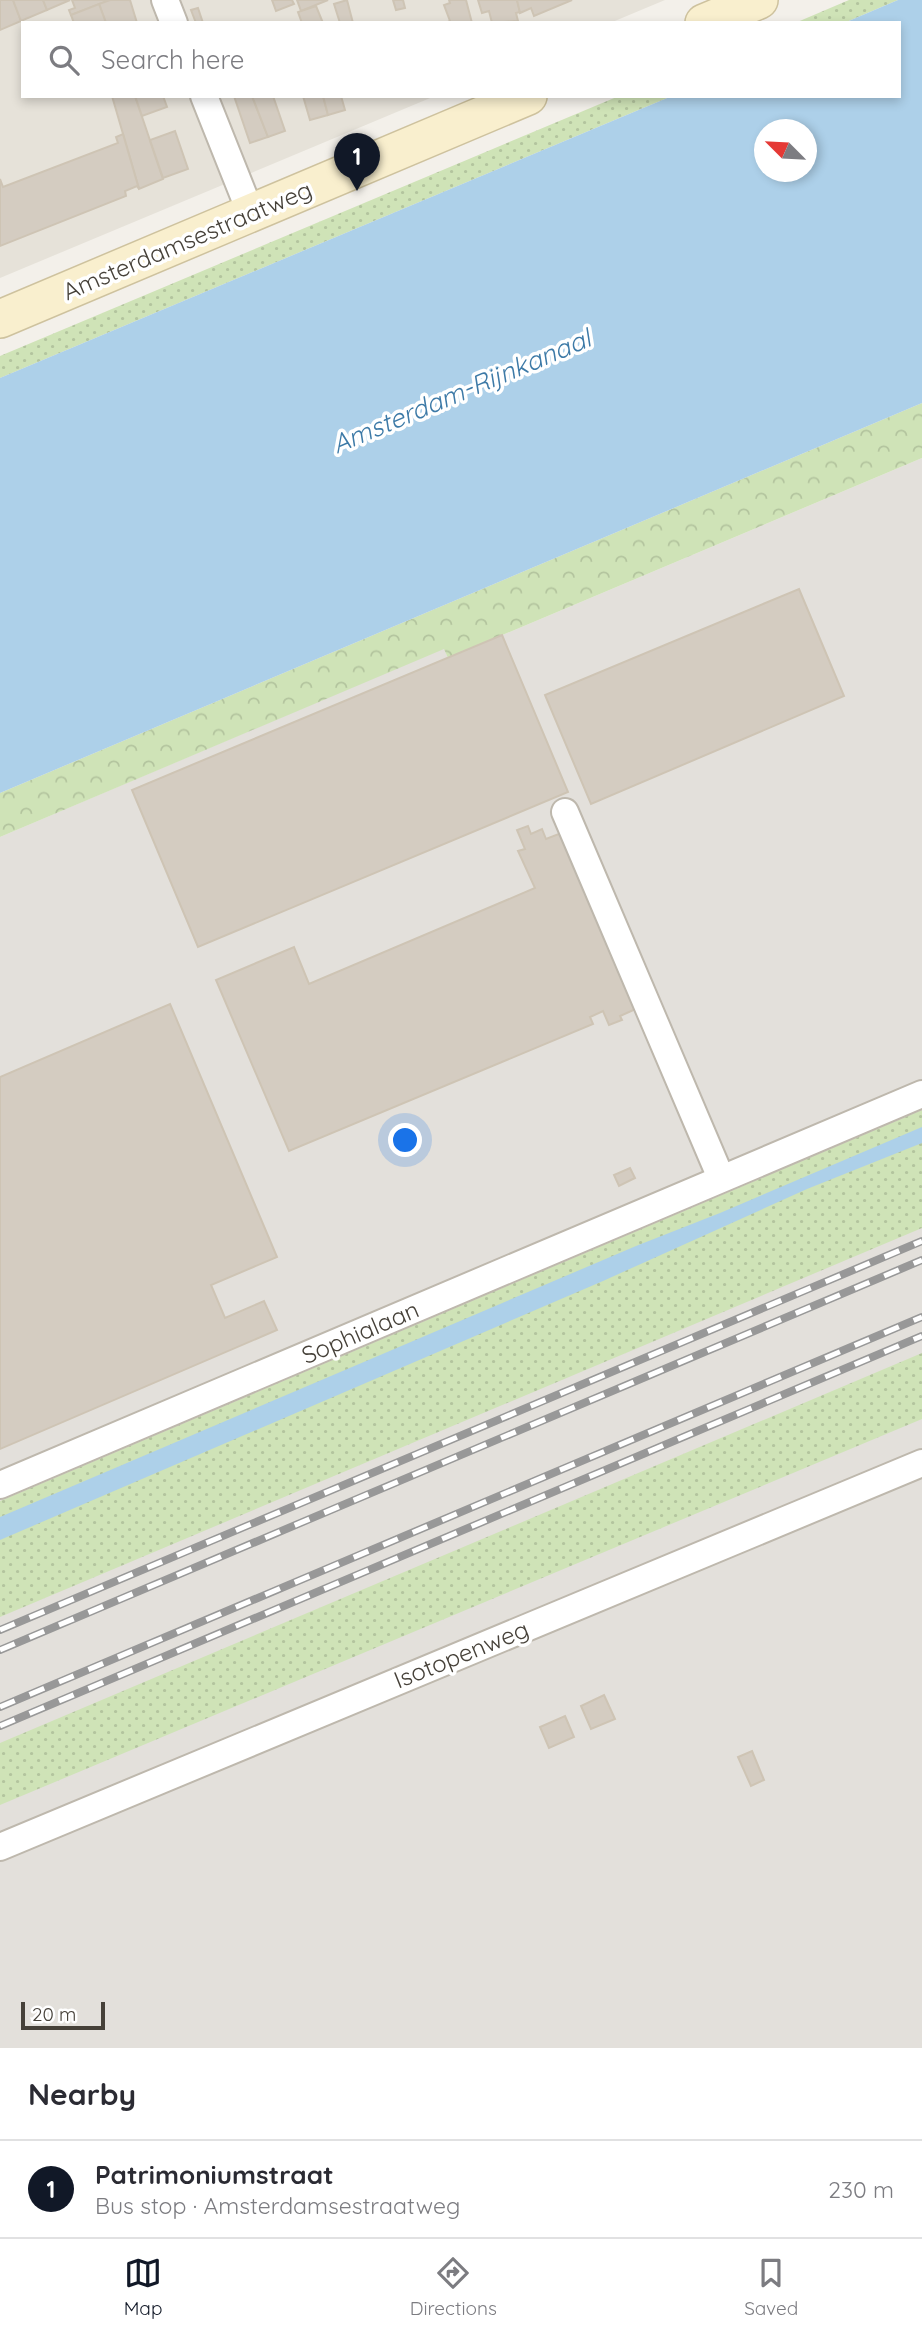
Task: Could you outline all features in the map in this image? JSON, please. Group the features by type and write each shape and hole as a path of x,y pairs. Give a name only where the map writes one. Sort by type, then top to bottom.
{"main road":[{"path":"709,21 759,0"},
{"name":"Amsterdamsestraatweg","path":"0,319 523,98"}],"street":[{"path":"165,0 173,21"},
{"path":"205,98 251,214"},
{"path":"565,812 721,1178"},
{"name":"Sophialaan","path":"0,1485 922,1094"},
{"name":"Isotopenweg","path":"0,1847 922,1463"}],"shaded area":[{"path":"0,0 665,0 615,21 21,21 21,98 430,98 0,278"},
{"path":"922,458 922,2048 0,2048 0,837 444,648 448,658"}],"green space":[{"path":"849,0 898,0 849,21 800,21"},
{"path":"614,98 667,98 0,378 0,356"},
{"path":"922,403 922,458 448,658 444,649 0,837 0,793"},
{"path":"922,1110 922,1228 0,1617 0,1501"},
{"path":"922,1353 922,1419 0,1805 0,1743"}],"water":[{"name":"Amsterdam-Rijnkanaal","path":"898,0 922,0 922,403 0,793 0,378 667,98 901,98 901,21 849,21"},
{"path":"922,1127 922,1143 807,1189 603,1281 0,1540 0,1517"}],"building":[{"path":"0,0 13,0 21,21 0,30"},
{"path":"13,0 43,0 47,10 21,21"},
{"path":"43,0 70,0 47,10"},
{"path":"72,0 110,0 71,15 69,10 75,8"},
{"path":"110,0 130,0 136,21 105,21 99,4"},
{"path":"272,0 292,0 294,4 276,11"},
{"path":"297,0 328,0 301,11"},
{"path":"347,0 352,21 339,21 334,4"},
{"path":"393,0 403,0 405,8 396,10"},
{"path":"449,0 466,0 471,21 450,21 444,5 450,3"},
{"path":"478,0 517,0 520,12 516,13 518,21 492,21 489,11 482,13"},
{"path":"517,0 572,0 534,16 531,8 520,13"},
{"path":"99,4 105,21 73,21 71,15"},
{"path":"316,6 322,21 301,21 298,12"},
{"path":"198,8 202,21 195,21 191,10"},
{"path":"113,98 136,98 163,179 139,189"},
{"path":"136,98 164,98 167,107 142,116"},
{"path":"235,98 253,98 268,137 250,143"},
{"path":"253,98 274,98 285,131 268,137"},
{"path":"304,98 324,98 328,115 310,120"},
{"path":"324,98 342,98 345,110 328,115"},
{"path":"175,131 188,169 163,178 150,140"},
{"path":"123,134 139,189 137,186 125,191 126,196 0,246 0,179 3,187 118,143 116,137"},
{"path":"799,589 844,696 591,804 545,695"},
{"path":"502,635 568,792 198,947 132,790"},
{"path":"528,826 531,834 542,829 546,839 564,832 638,1008 620,1016 622,1020 609,1025 603,1011 590,1017 593,1024 289,1151 216,980 294,947 309,984 535,888 518,851 525,849 517,830"},
{"path":"170,1004 277,1257 211,1285 225,1318 264,1301 277,1330 0,1449 0,1077"},
{"path":"630,1168 635,1178 619,1186 614,1175"},
{"path":"604,1695 615,1719 591,1729 581,1706"},
{"path":"565,1716 574,1737 549,1748 540,1727"},
{"path":"752,1751 764,1780 751,1786 738,1757"}],"railway":[{"path":"0,1630 922,1241"},
{"path":"0,1650 922,1260"},
{"path":"0,1707 922,1317"},
{"path":"0,1726 922,1336"}],"place":[{"name":"Patrimoniumstraat","path":"357,191"}]}
